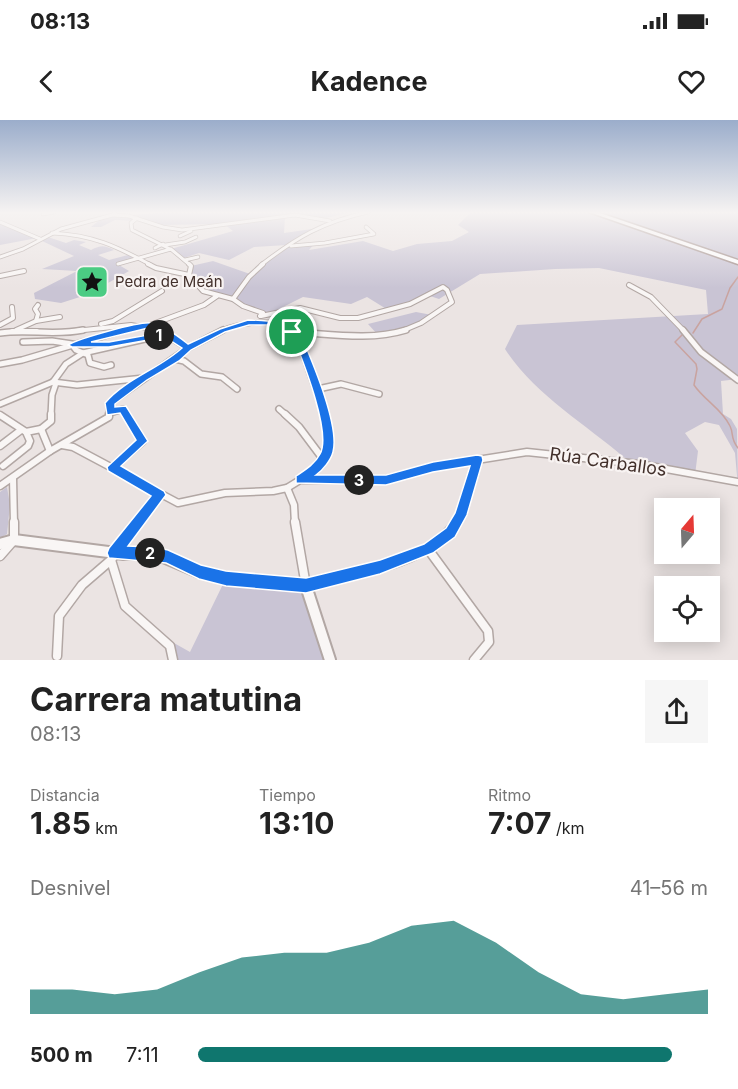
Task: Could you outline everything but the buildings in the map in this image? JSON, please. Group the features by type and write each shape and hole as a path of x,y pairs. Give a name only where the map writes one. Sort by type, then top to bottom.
{"highway":[{"path":"665,237 738,262"}],"street":[{"path":"36,237 40,239"},
{"path":"0,257 23,249 44,237"},
{"path":"83,237 112,244 156,268 189,275 203,291 233,299 243,306 263,313 261,316"},
{"path":"143,237 171,249 185,260 192,266 189,275"},
{"path":"155,248 189,241 196,237"},
{"path":"233,299 237,288 248,276 273,256 304,237"},
{"path":"290,246 355,237"},
{"path":"118,264 171,249"},
{"path":"185,260 198,257"},
{"path":"0,276 24,271"},
{"path":"629,285 651,297 675,324 688,334 701,352 738,380"},
{"path":"0,486 51,451 109,417 110,403 144,378 176,359 188,348 223,330 248,323 261,316 300,308 340,318 358,318 410,304 440,287 447,290 452,302 431,317 400,332 350,336 292,332"},
{"path":"94,328 113,321 162,291"},
{"path":"0,363 22,360 137,326 150,325 204,305 218,296"},
{"path":"36,321 38,314 35,309 38,305"},
{"path":"0,325 14,318 12,307"},
{"path":"15,331 36,321 60,316"},
{"path":"0,333 40,330 61,333 126,323 137,326"},
{"path":"62,445 73,447 113,467 160,495 178,502 225,493 273,491 288,488 316,468 327,453 328,440 318,389 297,335 268,323 248,323"},
{"path":"150,325 188,348"},
{"path":"23,342 51,341 72,345 100,345 167,334"},
{"path":"30,342 37,335"},
{"path":"72,345 88,355 90,363 104,367 111,365"},
{"path":"0,446 23,431 41,429 51,421 54,382 65,363 82,352 100,345"},
{"path":"176,359 184,361 201,374 222,377 237,389"},
{"path":"0,404 54,382 88,384 144,378"},
{"path":"318,389 349,385 379,394"},
{"path":"110,413 123,408 143,441 113,467"},
{"path":"279,410 299,427 323,459"},
{"path":"0,416 17,425 30,444 3,466"},
{"path":"41,429 51,451"},
{"name":"Rúa Carballos","path":"300,480 386,480 433,467 527,452 639,464 738,482"},
{"path":"0,544 14,540 112,556 154,553 168,556 199,572 226,578 306,586 380,567 428,549 450,532 461,515 477,460"},
{"path":"0,556 14,540 13,478"},
{"path":"288,488 294,505 306,586 330,660"},
{"path":"57,656 59,616 82,585 112,556 160,495"},
{"path":"428,549 488,631 489,642 474,660"},
{"path":"112,556 125,606 171,646 173,660"}],"shaded area":[{"path":"0,237 37,238 0,245"},
{"path":"49,237 66,243 74,240 86,242 79,245 91,250 103,246 114,250 98,255 109,260 128,255 136,259 119,265 129,271 101,287 76,293 83,296 61,303 35,299 34,293 77,271 42,269 74,256 40,240"},
{"path":"212,237 299,237 287,245 254,247 229,260 199,253 184,258 171,249"},
{"path":"459,237 738,237 738,379 721,381 723,414 731,419 737,429 738,487 735,453 719,425 705,422 685,433 698,451 695,475 624,462 625,458 560,407 530,380 505,349 517,325 708,314 706,290 599,268 555,269 480,274 439,299 427,295 410,304 388,310 367,297 351,304 303,297 267,315 243,306 233,299 203,291 189,275 191,266 213,261 250,274 290,246 314,244 309,250 363,241 393,251 417,244 452,241"},
{"path":"416,312 432,315 415,326 378,335 368,324"},
{"path":"7,487 10,505 7,534 0,538 0,492"},
{"path":"226,578 306,586 330,660 173,660 170,646 174,643 190,652"}],"waterway":[{"path":"693,333 702,319 722,309 730,288 738,277"},
{"path":"683,334 675,342 696,364 694,385 727,420 738,448"}],"place":[{"name":"Pedra de Meán","path":"92,282"}],"route":[{"path":"292,332 287,328 268,323 248,323 223,330 188,348 175,338 150,325 137,326 72,345 109,345 167,334 188,348 176,359 144,378 110,403 110,413 123,408 143,441 113,467 160,495 114,553 154,553 168,556 199,572 226,578 306,586 380,567 428,549 450,532 461,515 477,460 433,467 386,480 300,480 309,475 323,459 327,453 328,440 318,389 297,335 292,332"}]}
